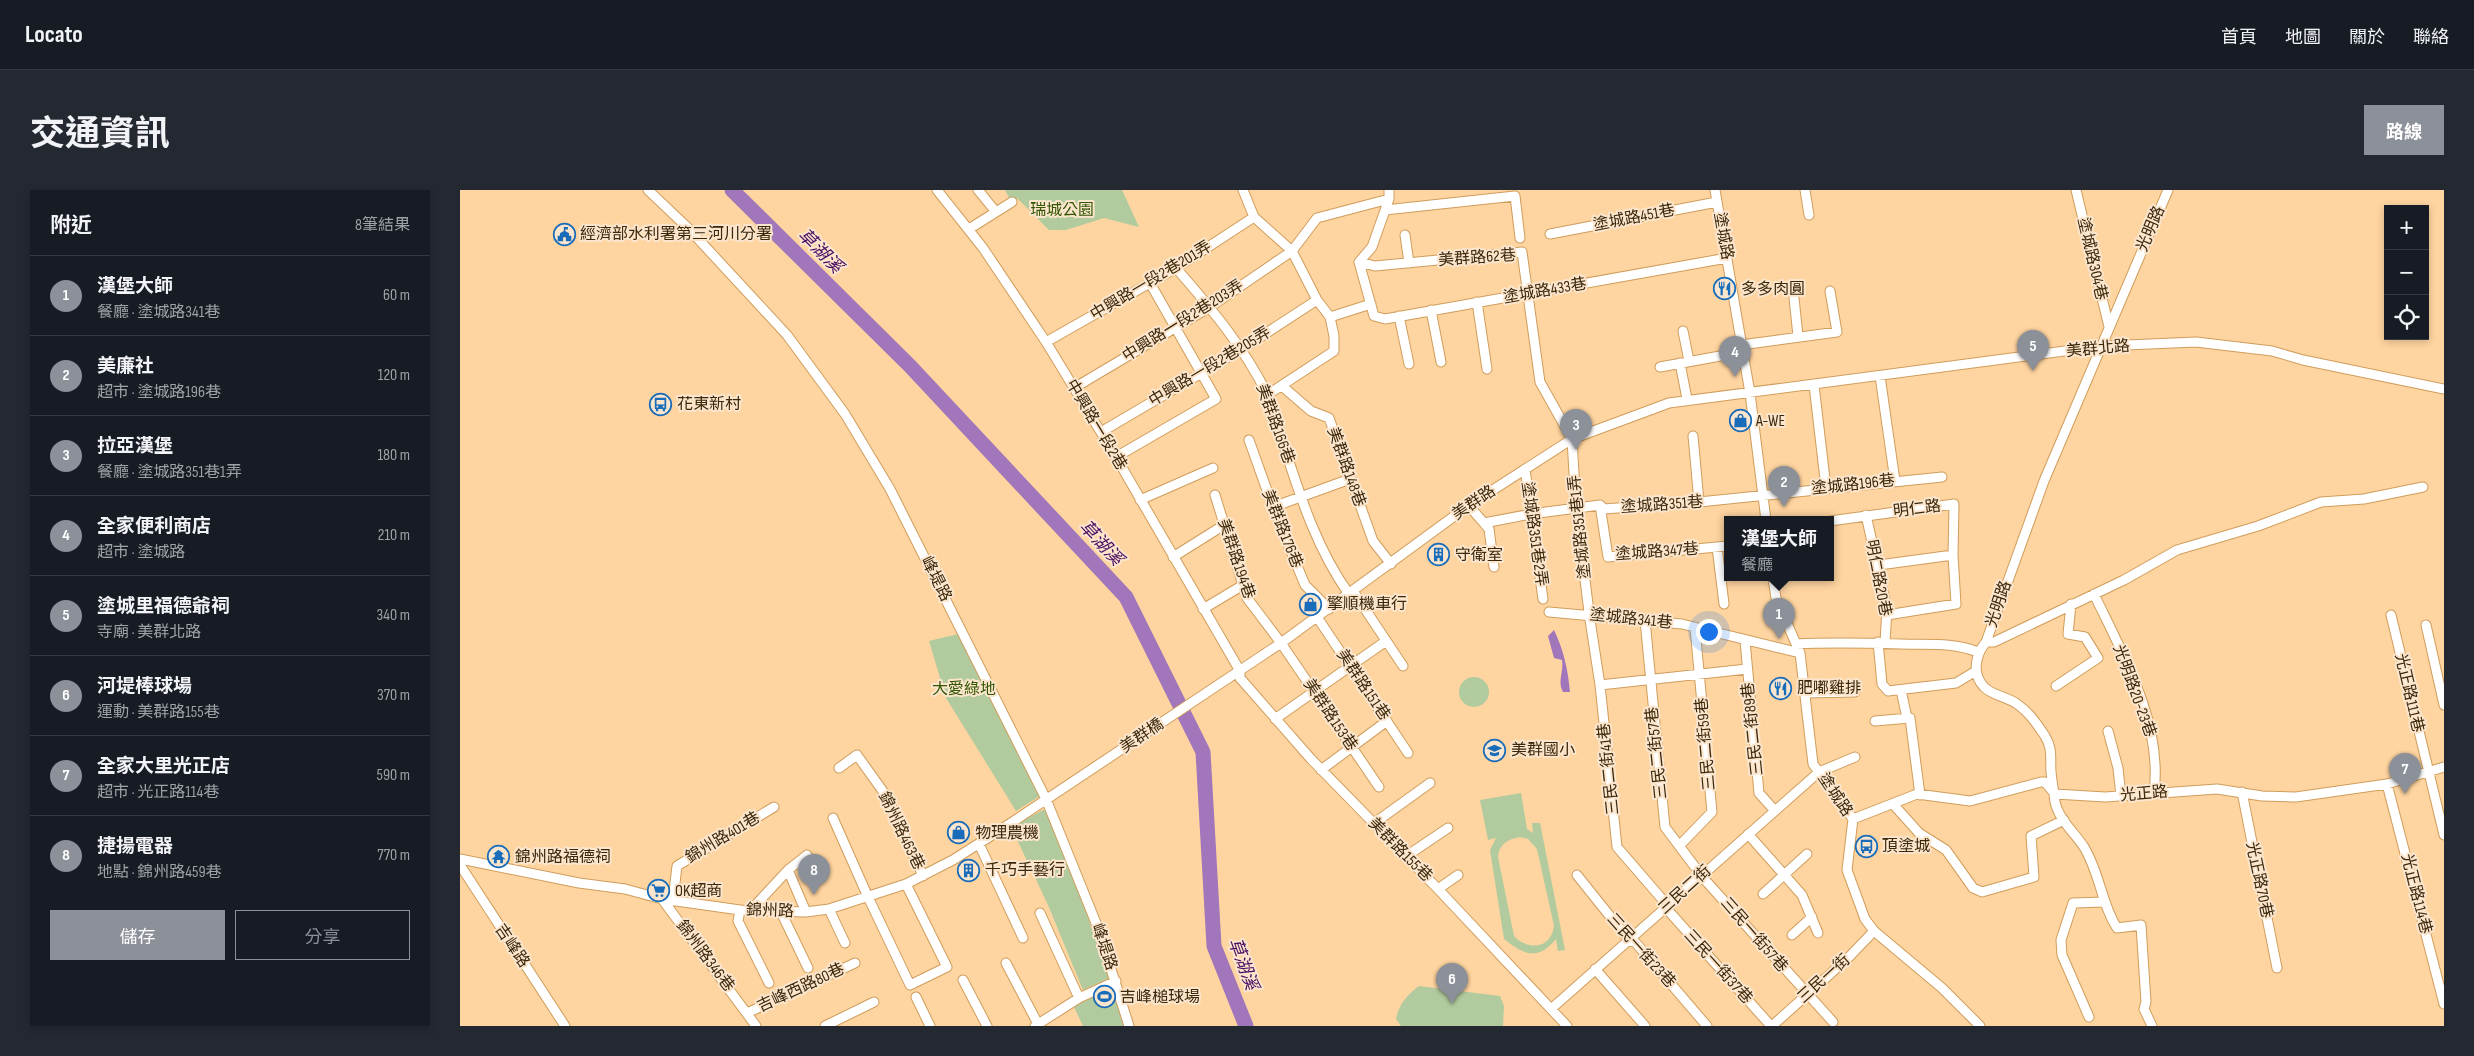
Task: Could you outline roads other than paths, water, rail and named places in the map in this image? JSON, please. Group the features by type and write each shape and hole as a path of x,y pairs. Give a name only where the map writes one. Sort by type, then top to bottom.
{"street":[{"name":"峰堤路","path":"648,190 688,228 787,336 865,444 1051,797 1098,928 1129,1026"},
{"name":"中興路一段2巷","path":"937,190 969,228 1046,342 1116,457 1240,671"},
{"path":"978,190 996,212"},
{"path":"1242,190 1254,217 1292,251 1317,300 1330,317 1334,336 1334,351 1268,396"},
{"name":"塗城路","path":"1715,190 1750,393 1766,516"},
{"path":"1805,190 1809,215"},
{"name":"塗城路304巷","path":"2076,190 2109,328"},
{"name":"光明路","path":"2168,190 2044,481 1986,642 1994,642 2124,580 2177,550 2258,526 2321,502 2364,499 2423,487"},
{"path":"1330,317 1371,304 1358,262 1372,247 1389,195"},
{"name":"中興路一段2巷203弄","path":"1074,388 1210,307 1292,251 1317,218 1389,195"},
{"path":"1385,210 1515,196 1520,238"},
{"path":"969,228 1012,202"},
{"name":"塗城路451巷","path":"1550,234 1717,202"},
{"name":"中興路一段2巷201弄","path":"1046,342 1176,268 1254,217"},
{"path":"1405,235 1409,263"},
{"name":"美群路62巷","path":"1358,262 1375,266 1522,252 1540,382 1572,439"},
{"name":"塗城路433巷","path":"1371,304 1374,316 1385,319 1727,258"},
{"name":"美群路166巷","path":"1176,268 1210,307 1242,349 1268,396 1300,497 1331,570 1351,593 1403,666"},
{"path":"1116,457 1216,399 1150,283"},
{"path":"1660,367 1798,336 1837,332 1830,290"},
{"path":"1794,298 1798,336"},
{"name":"中興路一段2巷205弄","path":"1101,432 1242,349 1317,300"},
{"path":"1477,302 1487,369"},
{"path":"1431,310 1441,362"},
{"path":"1399,316 1409,364"},
{"path":"1683,331 1687,399"},
{"name":"美群北路","path":"1750,393 2103,346 2196,342 2272,351 2303,360 2444,389"},
{"path":"1880,376 1894,481"},
{"path":"1814,385 1826,488"},
{"name":"美群路148巷","path":"1282,386 1311,411 1328,418 1373,541 1391,564"},
{"name":"美群路","path":"1228,678 1281,643 1469,506 1572,439 1669,403 1687,399 1750,393"},
{"path":"1693,436 1699,502"},
{"name":"塗城路351巷1弄","path":"1572,439 1576,508 1590,615"},
{"name":"美群路176巷","path":"1249,440 1273,507 1305,584 1328,609"},
{"path":"1140,500 1213,468"},
{"name":"塗城路351巷2弄","path":"1525,469 1544,599"},
{"name":"塗城路196巷","path":"1764,496 1942,477"},
{"path":"1273,507 1350,479"},
{"name":"美群路194巷","path":"1215,495 1247,598 1281,643"},
{"name":"塗城路351巷","path":"1484,522 1600,505 1604,510 1764,496"},
{"name":"明仁路","path":"1834,520 1954,504 1953,555"},
{"name":"塗城路347巷","path":"1600,505 1608,557 1724,546"},
{"path":"1469,506 1489,529 1494,568"},
{"name":"明仁路20巷","path":"1866,515 1887,614 1881,642 1882,684 1888,691 1901,690"},
{"path":"1173,557 1224,525"},
{"path":"1717,547 1724,604"},
{"path":"1878,565 1953,555 1956,604 1887,614"},
{"name":"塗城路","path":"1773,581 1776,598 1800,652 1813,764 1853,819 1847,870 1865,919 1874,930 1942,988 1980,1026"},
{"path":"1203,609 1243,585"},
{"name":"光明路20-23巷","path":"2094,594 2125,659 2148,720 2155,748 2156,776 2154,793"},
{"path":"2056,686 2098,658 2085,638 2068,634 2071,604"},
{"name":"塗城路341巷","path":"1549,612 1645,620 1695,628 1744,641 1800,652"},
{"name":"三民二街41巷","path":"1590,615 1600,685 1617,847 1667,907"},
{"name":"光正路111巷","path":"2391,615 2444,835"},
{"name":"美群路151巷","path":"1317,617 1408,753"},
{"name":"三民二街57巷","path":"1645,620 1649,680 1665,827 1700,876"},
{"name":"光正路111巷","path":"2426,625 2444,705"},
{"name":"三民二街59巷","path":"1679,846 1712,812 1695,628"},
{"path":"1275,719 1386,641"},
{"name":"三民二街89巷","path":"1744,641 1759,793 1775,811"},
{"path":"1986,642 1978,652 1976,671 1984,688 2018,705 2036,722 2050,748 2055,803 2064,820 2084,848 2100,879 2107,913 2117,928 2141,925 2144,1009 2152,1026"},
{"name":"美群路153巷","path":"1281,643 1379,787"},
{"path":"1796,644 1939,643 1978,652"},
{"path":"1600,685 1747,669"},
{"name":"美群路155巷","path":"1240,671 1240,678 1321,770 1438,889 1567,1026"},
{"path":"1920,794 1910,718 1907,718 1901,690 1956,683 1976,671"},
{"name":"美群橋","path":"1051,797 1228,678"},
{"path":"1806,693 1855,692"},
{"path":"1875,721 1907,718"},
{"path":"1321,770 1387,721"},
{"path":"2108,731 2118,768 2121,796"},
{"name":"錦州路463巷","path":"839,768 857,755 887,798 922,876"},
{"name":"三民二街","path":"1551,1009 1819,772 1850,756"},
{"name":"光正路","path":"1853,819 1914,794 1970,801 2041,782 2045,782 2055,794 2077,797 2121,796 2217,789 2262,796 2296,797 2387,784 2444,767"},
{"path":"1373,824 1430,783"},
{"name":"光正路114巷","path":"2387,784 2444,1004"},
{"name":"光正路70巷","path":"2242,792 2277,968"},
{"name":"錦州路","path":"460,859 579,883 625,889 662,899 740,910 806,912 829,909 906,884 979,844 1051,797"},
{"path":"1893,804 1919,833 1946,850 1974,888 1982,892 2034,877 2031,836 2064,820"},
{"name":"錦州路401巷","path":"673,900 677,866 774,807"},
{"path":"833,818 910,985 947,967 906,884"},
{"path":"1405,857 1448,828"},
{"path":"1748,834 1802,894 1818,933"},
{"path":"979,844 1023,938"},
{"path":"1763,894 1807,854"},
{"path":"751,910 788,870 807,855"},
{"name":"吉峰路","path":"460,865 566,1026"},
{"path":"788,870 806,912"},
{"path":"1438,889 1458,874"},
{"name":"三民一街23巷","path":"1576,876 1629,940 1635,942 1708,1026"},
{"name":"三民一街57巷","path":"1700,876 1807,995 1834,1022"},
{"name":"錦州路346巷","path":"662,899 756,1026"},
{"path":"2089,1017 2062,955 2061,940 2073,903 2105,902"},
{"name":"三民一街37巷","path":"1667,907 1772,1026"},
{"path":"829,909 845,943"},
{"path":"740,910 738,921 769,984"},
{"path":"781,912 808,968"},
{"path":"1040,913 1079,998"},
{"path":"1792,934 1812,917"},
{"name":"三民一街","path":"1772,1026 1849,957 1874,930"},
{"name":"吉峰西路80巷","path":"747,1013 855,964"},
{"path":"1006,964 1037,1025 1079,998 1116,981"},
{"path":"1595,969 1645,1026"},
{"path":"962,980 987,1026"},
{"path":"916,997 930,1026"},
{"path":"825,1026 874,1002"}],"waterway":[{"name":"草湖溪","path":"732,190 910,366 1126,597 1203,752 1214,946 1246,1026"}],"place":[{"name":"經濟部水利署第三河川分署","path":"564,234"},
{"name":"多多肉圓","path":"1725,289"},
{"name":"塗城里福德爺祠","path":"2033,371"},
{"name":"全家便利商店","path":"1735,377"},
{"name":"花東新村","path":"661,404"},
{"name":"A-WE","path":"1740,421"},
{"name":"拉亞漢堡","path":"1576,450"},
{"name":"美廉社","path":"1784,507"},
{"name":"守衛室","path":"1439,555"},
{"name":"擎順機車行","path":"1311,604"},
{"name":"漢堡大師","path":"1779,639"},
{"name":"肥嘟雞排","path":"1781,688"},
{"name":"美群國小","path":"1495,750"},
{"name":"全家大里光正店","path":"2405,794"},
{"name":"物理農機","path":"959,833"},
{"name":"頂塗城","path":"1866,846"},
{"name":"錦州路福德祠","path":"499,857"},
{"name":"千巧手藝行","path":"969,870"},
{"name":"OK超商","path":"659,891"},
{"name":"捷揚電器","path":"814,895"},
{"name":"吉峰槌球場","path":"1104,997"},
{"name":"河堤棒球場","path":"1452,1004"}],"park label":[{"name":"瑞城公園","path":"1062,210"},
{"name":"大愛綠地","path":"964,689"}]}
